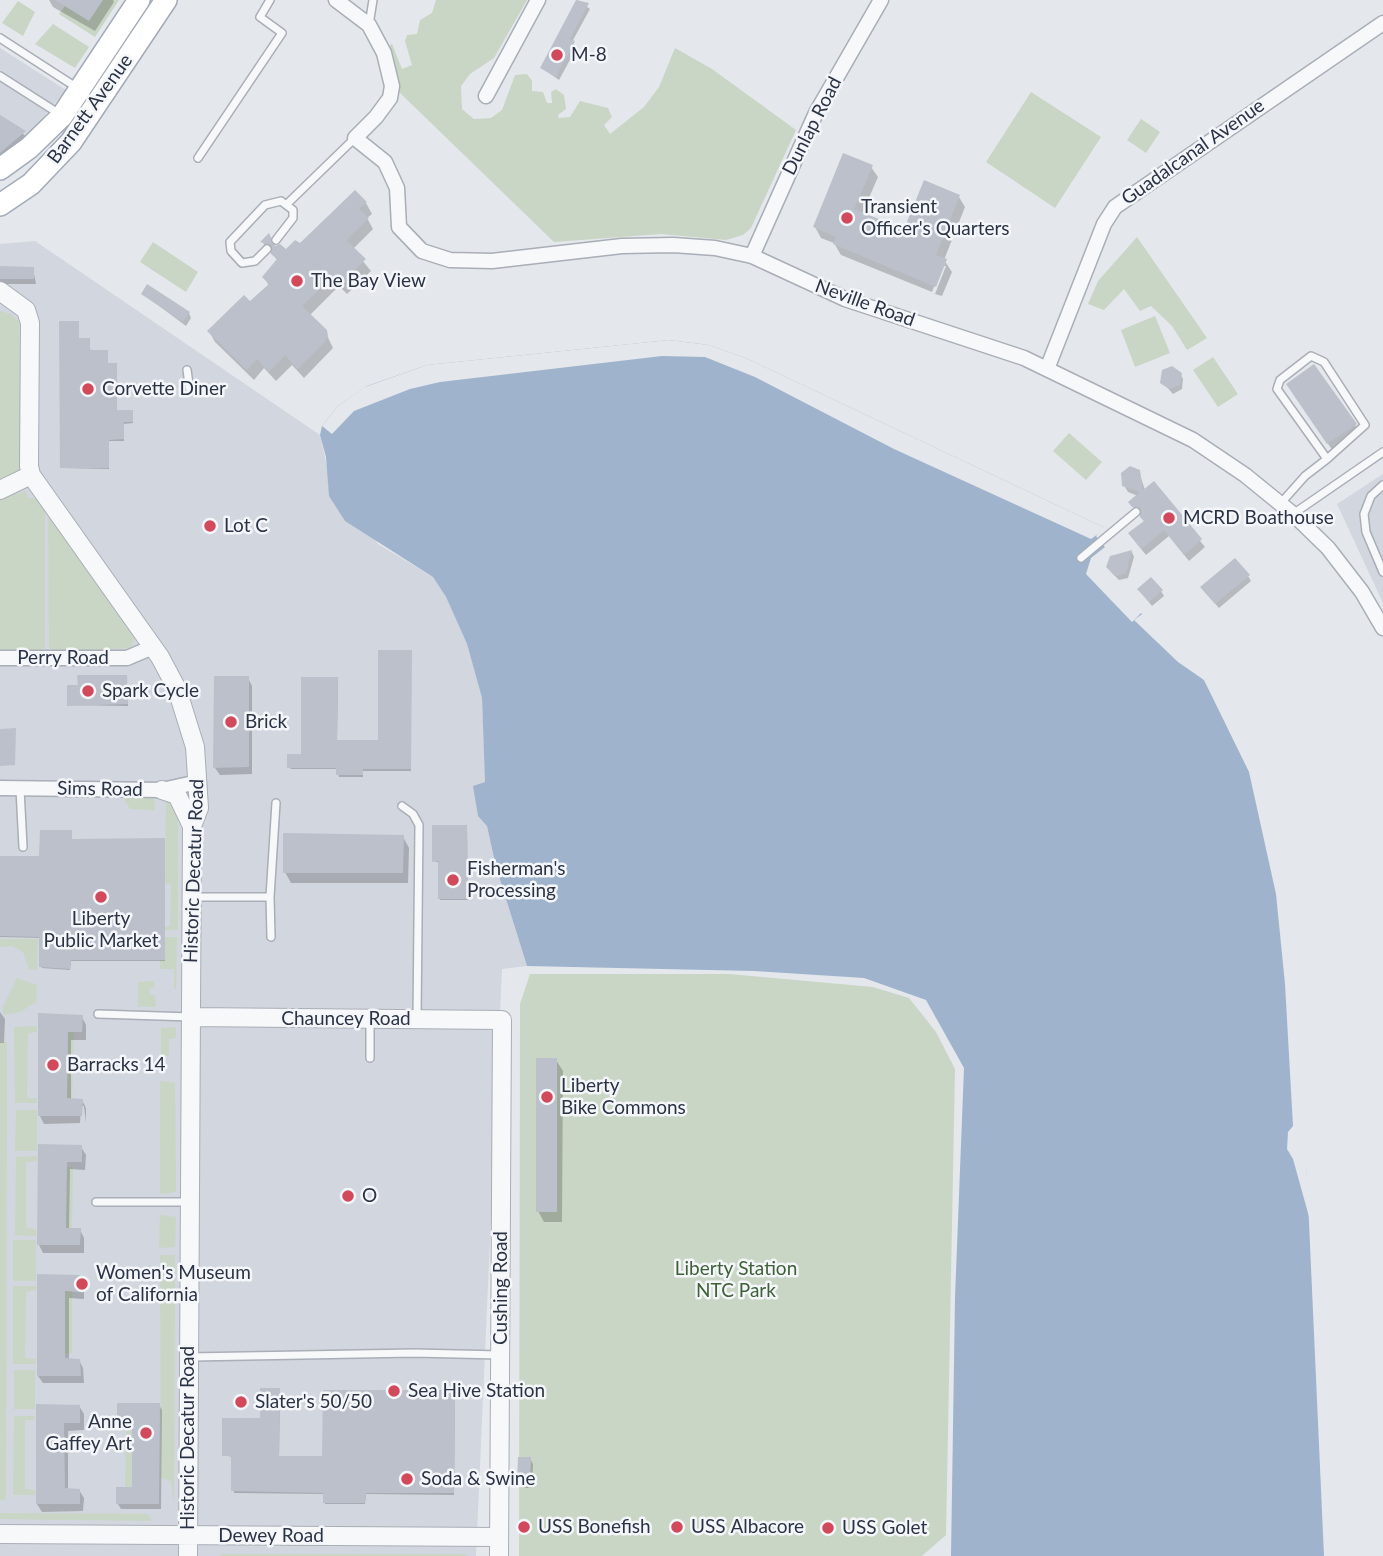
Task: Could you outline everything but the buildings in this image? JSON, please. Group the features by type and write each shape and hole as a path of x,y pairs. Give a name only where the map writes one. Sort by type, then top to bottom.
{"main road":[{"name":"Barnett Avenue","path":"0,170 29,148 62,116 139,0"},
{"name":"Barnett Avenue","path":"0,205 31,184 71,142 166,0"}],"street":[{"path":"336,0 369,25 384,53 392,86 390,98 355,138"},
{"path":"486,96 538,0"},
{"name":"Dunlap Road","path":"752,256 816,113 881,0"},
{"name":"Guadalcanal Avenue","path":"1047,369 1104,224 1115,207 1383,23"},
{"name":"Neville Road","path":"355,138 385,162 394,180 401,230 416,246 439,258 492,261 648,244 715,248 752,256 845,299 978,341 1047,369 1192,440 1281,503 1328,548 1363,592 1383,628"},
{"path":"0,490 31,475 30,323 26,310 4,297"},
{"name":"Historic Decatur Road","path":"31,475 159,644 177,689 195,747 199,808 192,826 188,1556"},
{"name":"Perry Road","path":"0,658 127,658 159,644"},
{"name":"Sims Road","path":"0,789 162,790 198,782"},
{"path":"162,790 177,795 192,826"},
{"name":"Chauncey Road","path":"191,1017 502,1020"},
{"name":"Cushing Road","path":"499,1556 502,1020"},
{"name":"Dewey Road","path":"0,1534 499,1537"}],"lane":[{"path":"198,158 282,33 260,17 270,0"},
{"path":"369,25 373,0"},
{"path":"1,41 81,90"},
{"path":"0,76 62,116"},
{"path":"288,203 355,138"},
{"path":"267,249 255,261 242,263 231,251 230,242 272,201 288,203 293,210 293,218 276,240"},
{"path":"1281,503 1305,476 1327,459 1365,425 1324,362 1311,356 1280,380 1278,389 1327,459"},
{"path":"187,370 190,391"},
{"path":"1293,514 1383,452"},
{"path":"1383,485 1371,496 1364,514 1366,532 1383,572"},
{"path":"1081,558 1136,512"},
{"path":"20,789 23,847"},
{"path":"271,937 270,897 276,803"},
{"path":"402,806 413,814 419,825 417,1019"},
{"path":"192,897 270,897"},
{"path":"98,1014 191,1017"},
{"path":"370,1019 370,1058"},
{"path":"96,1202 190,1202"},
{"path":"189,1357 414,1353 500,1355"}],"shaded area":[{"path":"0,48 66,90 36,126 0,156"},
{"path":"35,241 320,435 328,471 378,544 433,577 446,597 467,644 482,698 487,826 496,867 527,966 502,969 476,1556 0,1556 0,244"},
{"path":"1383,474 1383,603 1337,504"}],"green space":[{"path":"119,0 95,37 59,14 65,6"},
{"path":"436,0 527,0 494,58 470,74 461,86 462,109 474,119 491,118 502,110 515,75 527,74 532,81 532,91 543,92 547,103 552,103 551,92 556,89 564,95 566,109 558,115 559,118 570,117 580,101 608,108 612,117 604,125 610,134 644,107 659,87 675,48 712,69 796,130 751,228 743,235 726,240 661,234 554,242 398,91 389,46 392,44 402,69 412,65 405,41 407,35 417,34 420,20 432,13"},
{"path":"18,1 35,12 23,36 2,23"},
{"path":"53,24 89,47 75,68 35,44"},
{"path":"1031,92 1101,137 1055,208 986,162"},
{"path":"1141,119 1160,132 1146,153 1127,140"},
{"path":"1137,237 1207,338 1187,350 1172,326 1151,306 1140,311 1124,289 1104,310 1088,304 1098,281"},
{"path":"153,242 198,272 186,292 140,262"},
{"path":"0,311 11,314 19,322 21,472 0,482"},
{"path":"1155,316 1170,353 1135,367 1121,330"},
{"path":"1213,357 1238,394 1218,407 1193,370"},
{"path":"1069,433 1102,462 1086,480 1053,451"},
{"path":"26,491 28,498 36,498 45,510 45,646 41,652 0,651 0,499"},
{"path":"48,510 136,637 130,648 52,652 49,646"},
{"path":"154,797 155,810 130,809 124,799"},
{"path":"166,797 178,811 178,930 165,930 165,927 170,926 171,884 165,883"},
{"path":"165,937 177,937 176,989 174,969 160,969 160,960 165,960"},
{"path":"0,939 38,939 37,970 29,969 23,952 12,946 0,947"},
{"name":"Liberty Station NTC Park","path":"530,974 729,974 873,987 909,998 936,1032 955,1069 946,1535 922,1556 519,1556 520,1004"},
{"path":"17,978 37,985 36,1002 20,1012 4,1015 2,1009"},
{"path":"154,981 150,995 155,995 156,1007 138,1007 138,982"},
{"path":"37,1026 37,1032 28,1033 27,1098 37,1098 37,1103 15,1103 14,1027"},
{"path":"176,1027 176,1038 169,1039 169,1056 161,1056 161,1028"},
{"path":"68,1032 74,1032 72,1098 67,1098"},
{"path":"0,1042 7,1042 6,1500 0,1500"},
{"path":"160,1081 175,1083 176,1191 167,1194 160,1193"},
{"path":"16,1110 37,1110 37,1151 15,1151"},
{"path":"37,1156 37,1161 26,1162 26,1228 36,1229 36,1236 15,1235 16,1157"},
{"path":"67,1167 73,1167 72,1228 66,1228"},
{"path":"160,1215 176,1217 175,1247 159,1248"},
{"path":"13,1240 36,1240 36,1281 13,1281"},
{"path":"160,1255 175,1255 174,1504 171,1481 161,1478"},
{"path":"13,1286 36,1286 36,1290 26,1292 25,1358 36,1359 35,1364 13,1364"},
{"path":"65,1291 72,1291 72,1354 65,1353"},
{"path":"14,1370 35,1370 35,1409 14,1409"},
{"path":"14,1416 34,1416 34,1420 25,1420 25,1489 35,1490 35,1495 13,1495"},
{"path":"126,1420 132,1420 132,1487 125,1487"},
{"path":"0,1513 148,1514 152,1521 0,1519"},
{"path":"465,1554 467,1556 220,1556"}],"water":[{"path":"669,340 709,345 748,359 1103,527 1096,536 1105,547 1091,558 1086,574 1132,622 1141,613 1204,680 1248,756 1281,877 1307,1178 1324,1556 951,1556 955,1297 964,1068 926,1000 864,978 754,971 527,966 496,867 487,826 478,816 473,786 485,782 482,698 467,644 446,597 433,577 345,521 329,496 326,457 320,435 322,426 338,406 367,386 427,365"}],"pier":[{"path":"669,340 709,345 748,359 1103,527 1102,531 1091,539 894,449 755,377 705,357 662,356 440,382 410,389 354,411 332,434 322,426 338,406 365,387 427,365"},
{"path":"1145,612 1161,624 1207,678 1231,714 1251,754 1270,813 1285,877 1303,1066 1307,1178 1311,1185 1313,1231 1293,1159 1287,1149 1288,1132 1293,1126 1285,984 1276,894 1249,772 1204,680 1178,662 1134,620"}],"place":[{"name":"M-8","path":"557,55"},
{"name":"Transient Officer's Quarters","path":"847,218"},
{"name":"The Bay View","path":"297,281"},
{"name":"Corvette Diner","path":"88,389"},
{"name":"MCRD Boathouse","path":"1169,518"},
{"name":"Lot C","path":"210,526"},
{"name":"Spark Cycle","path":"88,691"},
{"name":"Brick","path":"231,722"},
{"name":"Fisherman's Processing","path":"453,880"},
{"name":"Liberty Public Market","path":"101,897"},
{"name":"Barracks 14","path":"53,1065"},
{"name":"Liberty Bike Commons","path":"547,1097"},
{"name":"O","path":"348,1196"},
{"name":"Women's Museum of California","path":"82,1284"},
{"name":"Sea Hive Station","path":"394,1391"},
{"name":"Slater's 50/50","path":"241,1402"},
{"name":"Anne Gaffey Art","path":"146,1433"},
{"name":"Soda & Swine","path":"407,1479"},
{"name":"USS Bonefish","path":"524,1527"},
{"name":"USS Albacore","path":"677,1527"},
{"name":"USS Golet","path":"828,1528"}]}
